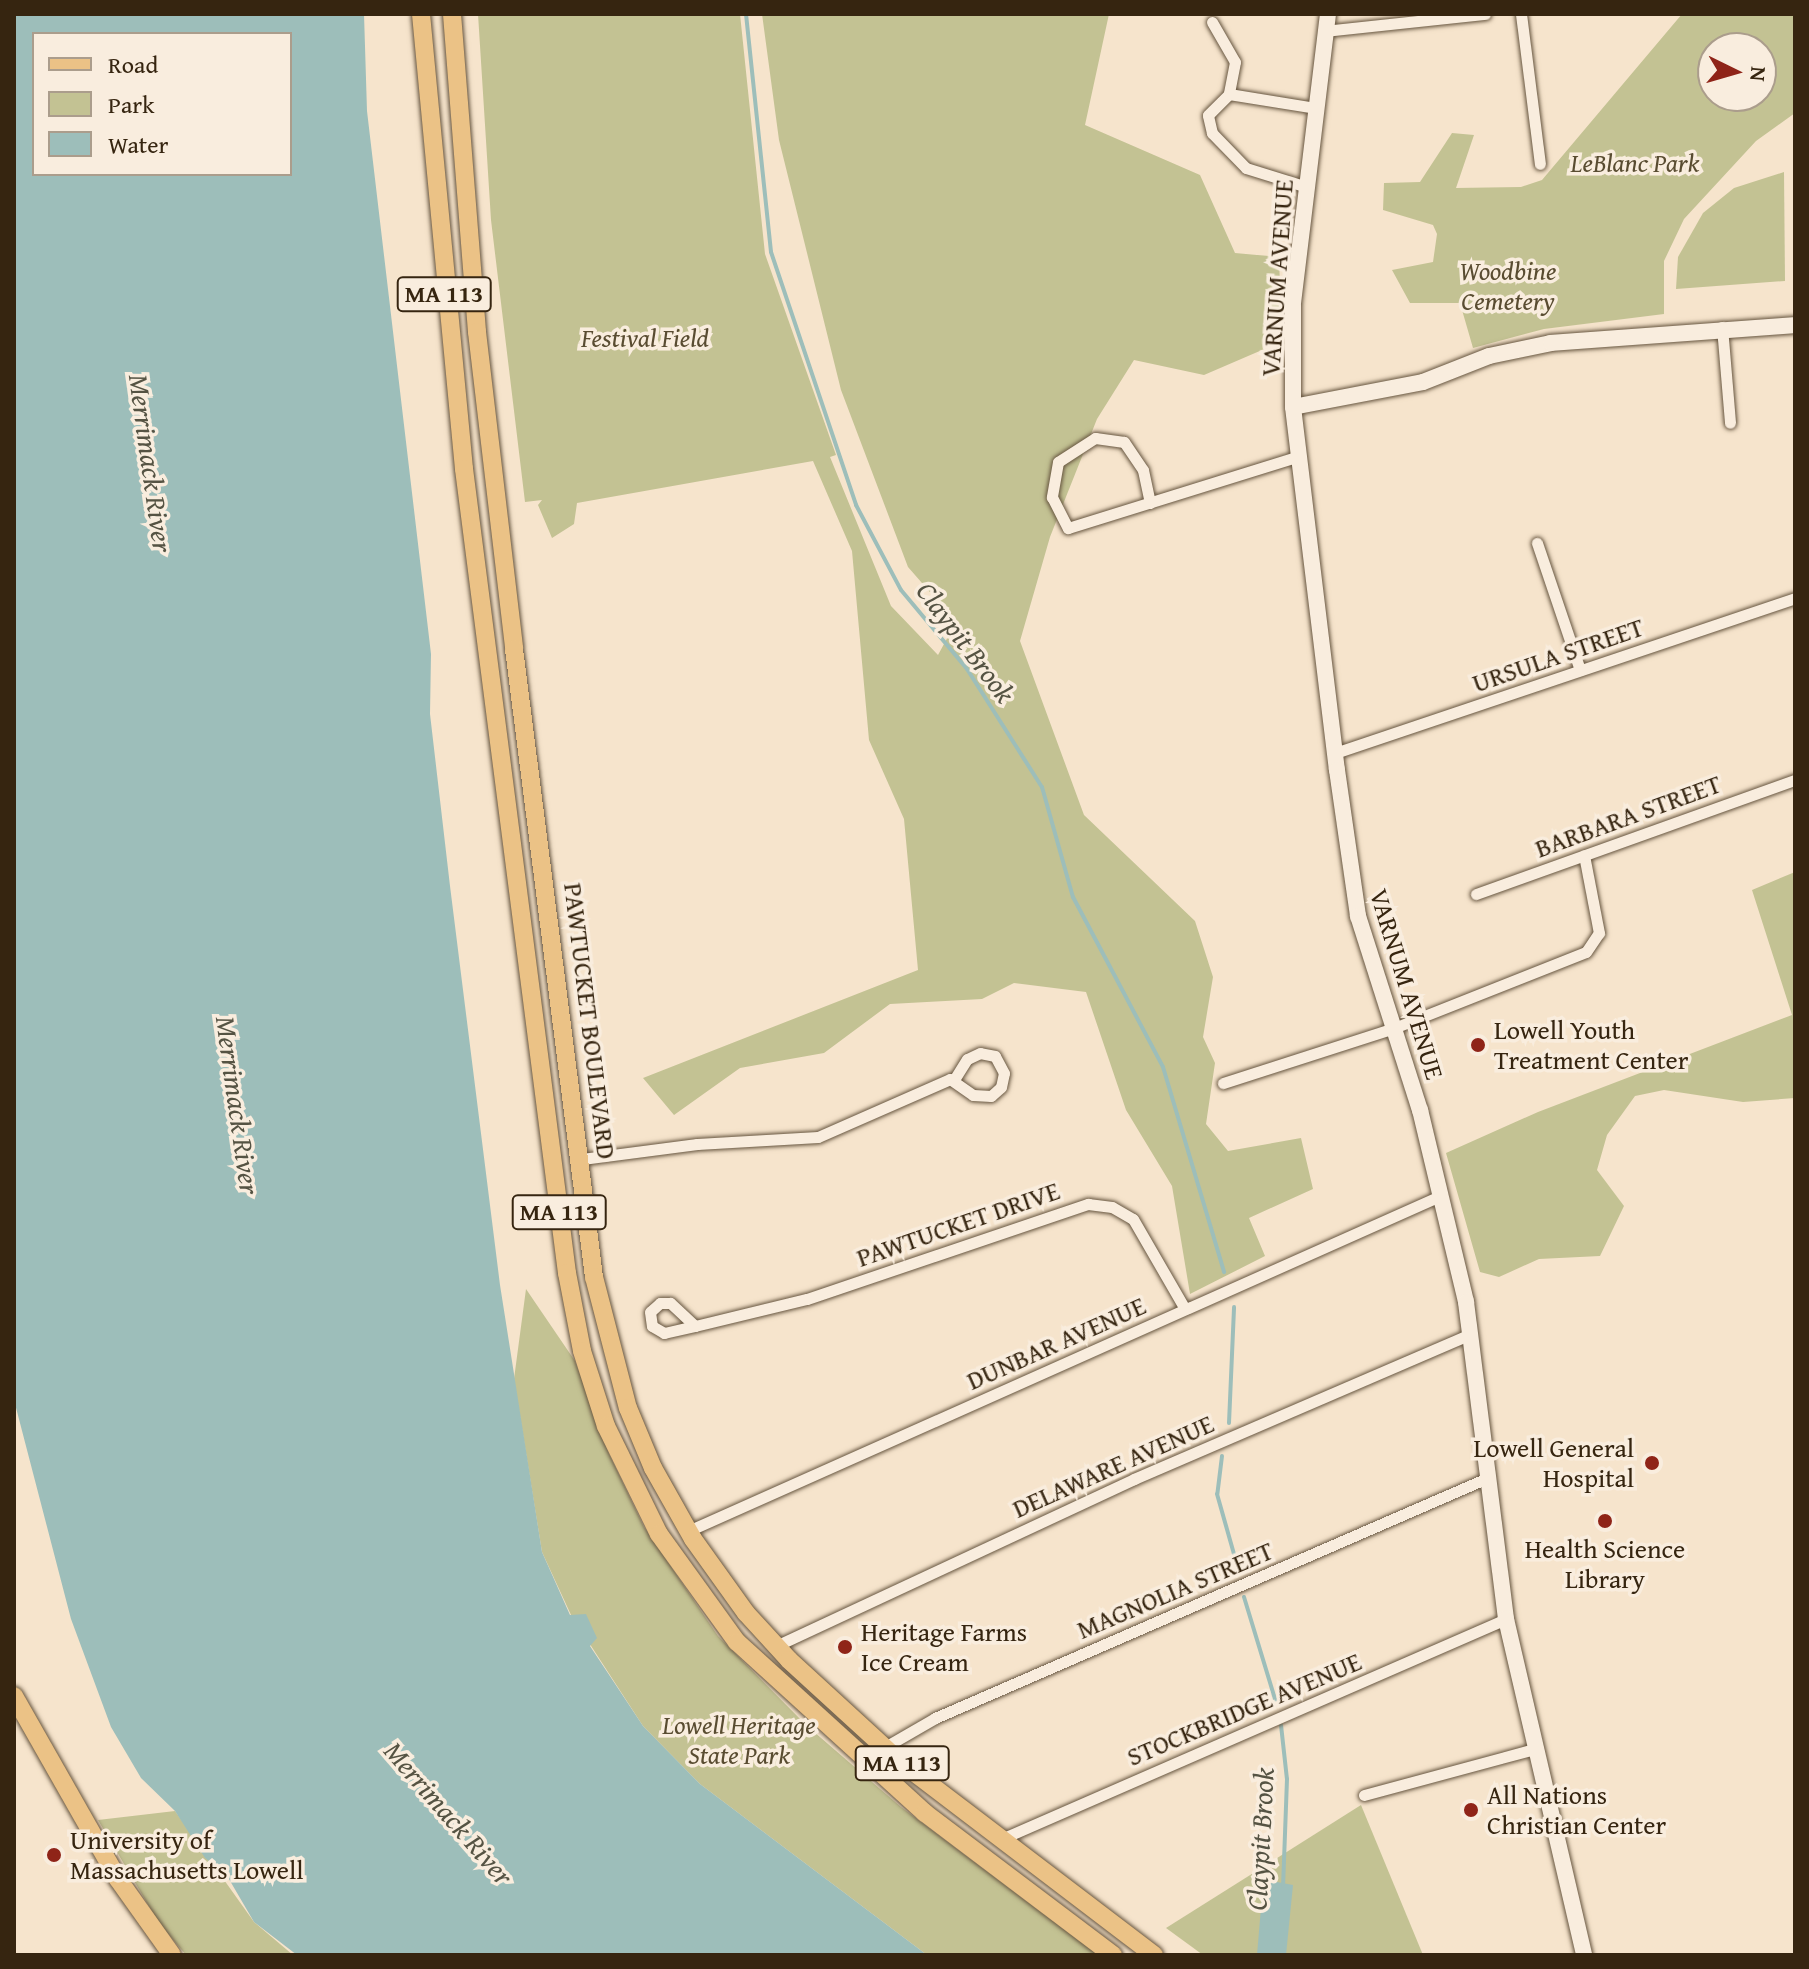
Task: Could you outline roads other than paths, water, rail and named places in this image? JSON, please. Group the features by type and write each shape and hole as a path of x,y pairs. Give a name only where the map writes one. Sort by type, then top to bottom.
{"main road":[{"name":"PAWTUCKET BOULEVARD","path":"421,14 457,409 567,1273 582,1351 606,1426 659,1534 748,1654 925,1813 1113,1955"},
{"name":"PAWTUCKET BOULEVARD","path":"452,14 489,445 582,1159 594,1277 616,1372 638,1436 688,1531 718,1577 776,1646 885,1747 999,1840 1154,1955"},
{"name":"VARNUM AVENUE","path":"1327,22 1293,305 1293,407 1296,457 1335,753 1358,916 1442,1195 1471,1334 1485,1479 1506,1619 1584,1955"},
{"path":"1293,407 1423,382 1489,356 1551,343 1722,327 1795,325"},
{"path":"14,1696 139,1914 172,1955"}],"street":[{"path":"1327,22 1485,14"},
{"path":"1521,14 1540,164"},
{"path":"1212,22 1235,62 1229,94 1208,115 1212,133 1246,168 1307,187"},
{"path":"1229,94 1315,108"},
{"path":"1722,327 1730,423"},
{"path":"1150,503 1143,470 1124,442 1095,438 1058,462 1052,497 1068,528 1150,503 1296,457"},
{"path":"1537,543 1580,670"},
{"name":"URSULA STREET","path":"1335,753 1795,598"},
{"name":"BARBARA STREET","path":"1476,894 1795,780"},
{"path":"1223,1083 1394,1028 1586,952 1599,933 1584,855"},
{"path":"582,1159 697,1144 818,1137 955,1078 967,1059 980,1053 995,1056 1004,1073 1001,1087 986,1097 973,1095 955,1078"},
{"name":"DUNBAR AVENUE","path":"688,1531 1442,1195"},
{"name":"PAWTUCKET DRIVE","path":"695,1326 820,1296 1088,1204 1112,1207 1133,1219 1185,1309"},
{"name":"DELAWARE AVENUE","path":"776,1646 1134,1479 1471,1334"},
{"name":"MAGNOLIA STREET","path":"885,1747 935,1718 1485,1479"},
{"name":"STOCKBRIDGE AVENUE","path":"999,1840 1506,1619"},
{"path":"1364,1795 1534,1749"}],"water":[{"name":"Merrimack River","path":"14,14 364,14 367,111 431,654 430,714 500,1285 542,1552 570,1615 586,1614 597,1638 590,1646 643,1726 700,1784 927,1955 297,1955 254,1922 226,1874 205,1858 175,1811 141,1778 111,1727 71,1619 14,1400"},
{"path":"1277,1882 1293,1885 1286,1955 1257,1955 1263,1884"}],"waterway":[{"name":"Claypit Brook","path":"746,14 771,252 856,505 901,590 967,669 1042,787 1073,897 1163,1067 1224,1272"},
{"name":"Claypit Brook","path":"1229,1423 1234,1307"},
{"name":"Claypit Brook","path":"1222,1456 1217,1494 1239,1572"},
{"name":"Claypit Brook","path":"1244,1597 1276,1702"},
{"name":"Claypit Brook","path":"1281,1725 1287,1779 1283,1886"}],"place":[{"name":"Lowell Youth Treatment Center","path":"1478,1045"},
{"name":"Lowell General Hospital","path":"1652,1463"},
{"name":"Health Science Library","path":"1605,1521"},
{"name":"Heritage Farms Ice Cream","path":"845,1647"},
{"name":"All Nations Christian Center","path":"1471,1810"},
{"name":"University of Massachusetts Lowell","path":"54,1855"}],"park label":[{"name":"LeBlanc Park","path":"1635,163"},
{"name":"Woodbine Cemetery","path":"1508,286"},
{"name":"Festival Field","path":"645,338"},
{"name":"Lowell Heritage State Park","path":"739,1740"}]}
